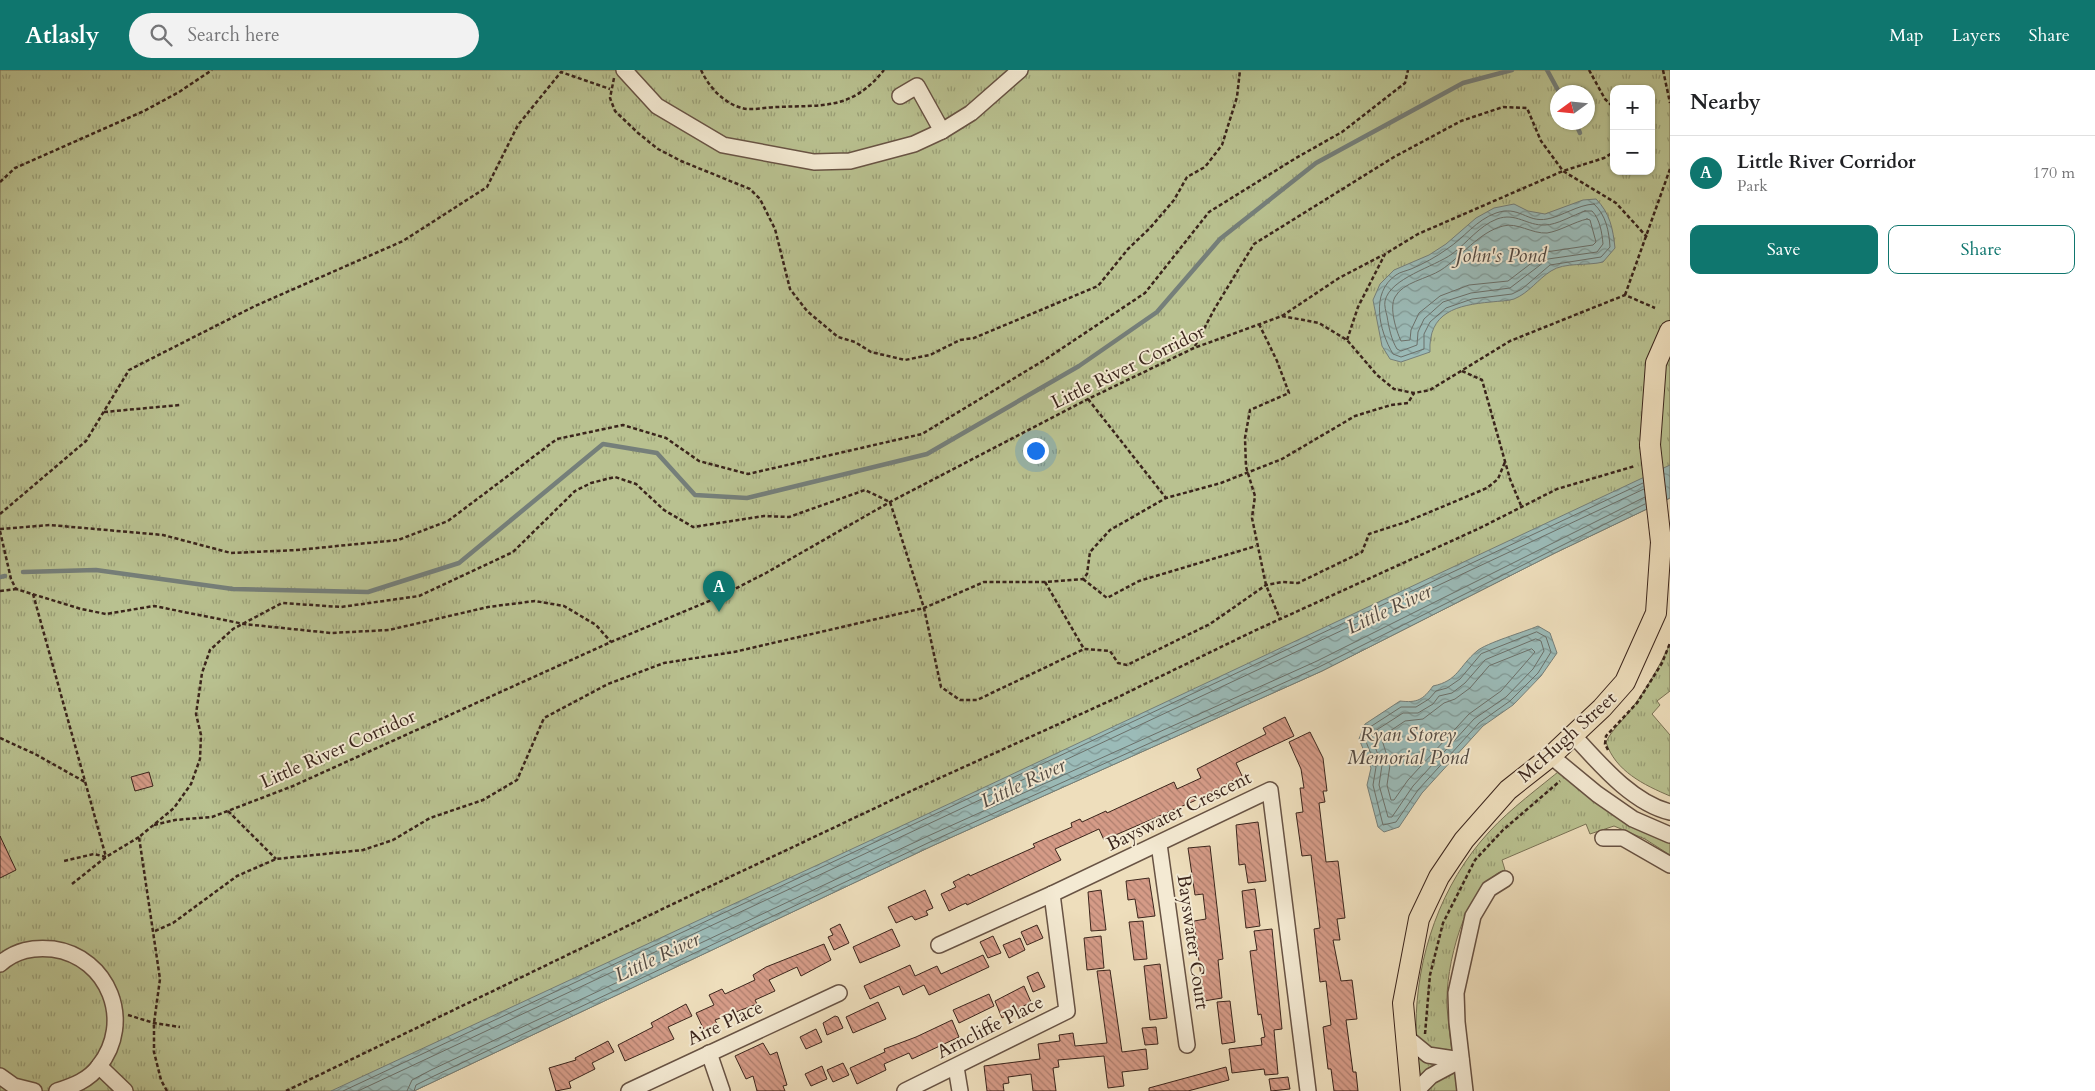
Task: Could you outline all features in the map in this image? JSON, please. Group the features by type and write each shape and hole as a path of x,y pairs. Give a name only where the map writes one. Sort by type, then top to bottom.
{"main road":[{"name":"McHugh Street","path":"1411,1091 1403,1003 1419,919 1439,878 1464,840 1508,790 1551,756 1602,708 1625,682 1656,613 1661,542 1650,445 1656,363 1670,332"}],"street":[{"path":"619,73 657,106 723,145 814,162 850,161 914,144 942,131 971,113 1020,70"},
{"path":"900,96 916,86 942,131"},
{"path":"1573,735 1617,782 1661,810 1670,812"},
{"path":"1551,756 1597,794 1632,819 1670,835"},
{"name":"Bayswater Crescent","path":"939,945 1159,844 1270,790 1308,1091"},
{"path":"1603,838 1623,838 1670,864"},
{"name":"Bayswater Court","path":"1159,844 1187,1045"},
{"path":"1465,1091 1456,993 1473,916 1489,889 1505,879"},
{"name":"Arncliffe Place","path":"905,1091 1067,1011 1052,894"},
{"path":"0,964 11,955 36,947 69,952 98,971 109,989 116,1009 112,1044 99,1066 86,1079 57,1091"},
{"name":"Aire Place","path":"629,1091 839,993"},
{"path":"1406,1037 1428,1055 1461,1060"},
{"path":"709,1053 722,1091"},
{"path":"1416,1091 1431,1076 1461,1060"},
{"path":"99,1066 125,1091"},
{"path":"956,1067 960,1091"},
{"path":"0,1076 14,1086 34,1091"}],"path":[{"path":"0,182 15,168 144,111 179,92 212,70"},
{"path":"701,70 706,81 718,95 742,108 825,105 848,100 870,87 884,70"},
{"path":"619,73 610,89 610,98 615,111 658,149 750,188 760,199 775,229 790,289 807,311 838,337 855,342 871,352 905,360 930,355 960,340 974,338 1098,286 1128,249 1150,228 1174,200 1187,177 1205,167 1222,145 1236,97 1240,70"},
{"path":"16,589 11,579 0,530 50,525 163,535 231,553 297,550 398,540 448,521 557,439 623,425 666,438 699,461 748,474 922,434 1046,359 1144,293 1209,212 1342,132 1405,83 1408,70"},
{"path":"1588,70 1610,104"},
{"path":"1663,70 1670,103"},
{"path":"0,514 86,441 129,370 255,306 403,241 487,187 518,125 561,72 610,89"},
{"path":"1194,348 1215,308 1254,244 1394,157 1461,121 1503,107 1527,108 1541,141 1563,171 1616,204 1647,236"},
{"path":"1282,316 1339,278 1418,234 1563,171 1610,154"},
{"path":"1625,296 1670,169"},
{"path":"1347,340 1358,307 1385,254"},
{"path":"1083,579 1087,574 1090,552 1110,530 1124,524 1129,518 1140,515 1166,498 1221,483 1247,471 1282,459 1355,416 1391,404 1408,403 1414,394 1430,390 1510,341 1625,296 1655,308"},
{"name":"Little River Corridor","path":"152,825 175,820 212,817 292,786 611,642 719,597 766,573 890,502 1088,399 1194,348 1282,316 1319,323 1347,340 1377,375 1394,389 1414,394"},
{"path":"1259,324 1277,361 1289,393 1250,410 1245,438 1247,471 1255,496 1252,518 1256,546 1266,585 1280,619"},
{"path":"1462,370 1482,380 1506,462 1522,508"},
{"path":"1088,399 1166,498"},
{"path":"104,412 180,405"},
{"path":"72,884 106,857 139,837 174,808 191,784 200,760 201,735 196,714 202,673 210,650 233,629 282,603 341,607 419,596 513,552 575,490 591,483 615,477 636,484 664,510 693,527 764,516 789,517 865,490 890,502 924,608 941,687 960,700 977,700 1084,649 1110,651 1118,663 1128,665 1210,624 1266,585 1282,582 1298,583 1315,577 1362,552 1369,534 1406,522 1487,488 1498,479 1506,462"},
{"path":"286,1091 613,932 1280,619 1522,508 1557,489 1614,470 1629,469"},
{"path":"155,931 173,923 237,876 276,859 321,856 364,850 393,840 430,818 483,800 517,780 544,718 608,684 664,662 734,652 924,608 984,582 1045,582 1083,579 1107,598 1139,581 1256,546"},
{"path":"1045,582 1084,649"},
{"path":"0,591 16,589 81,610 106,614 154,606 244,624 331,633 389,630 488,607 535,601 564,606 596,625 611,642"},
{"path":"33,594 106,857"},
{"path":"1611,757 1605,744 1606,736 1637,703 1662,663 1670,643"},
{"path":"0,738 36,754 85,782"},
{"path":"228,811 276,859"},
{"path":"139,837 155,931 160,979 154,1023 154,1052 161,1080 166,1091"},
{"path":"64,861 94,854 106,857"},
{"path":"116,1009 154,1023 180,1027"}],"green space":[{"path":"0,70 1670,70 1670,498 1555,553 1322,671 932,846 414,1091 0,1091"},
{"path":"1670,644 1670,691 1657,701 1660,705 1652,714 1670,735 1670,796 1641,782 1623,769 1610,752 1606,742 1643,693"},
{"path":"1564,767 1670,835 1670,855 1645,839 1614,826 1590,834 1586,824 1502,860 1505,870 1491,878 1478,892 1468,909 1460,930 1449,972 1447,1007 1457,1091 1422,1091 1416,1035 1417,1000 1426,948 1434,922 1457,874 1472,852 1489,832 1516,806"}],"water":[{"name":"John's Pond","path":"1596,199 1605,210 1610,222 1615,248 1603,262 1562,266 1546,274 1514,299 1467,305 1447,313 1439,319 1434,328 1430,352 1401,362 1390,359 1382,346 1373,300 1380,284 1394,270 1429,255 1446,244 1476,218 1494,208 1514,204 1528,211 1545,214 1583,200"},
{"name":"Little River","path":"1670,465 1670,498 1555,553 1322,671 932,846 414,1091 331,1091 953,802"},
{"name":"Ryan Storey Memorial Pond","path":"1538,626 1550,633 1557,653 1541,676 1513,705 1483,726 1422,793 1399,827 1384,832 1378,827 1367,785 1371,768 1359,739 1365,724 1400,701 1419,700 1433,686 1448,681 1453,677 1482,648"}],"building":[{"path":"1285,717 1294,736 1236,763 1242,776 1194,801 1104,840 1099,829 1055,849 1061,860 967,905 966,903 949,911 941,894 956,887 953,882 1035,847 1033,844 1072,827 1071,823 1080,819 1082,822 1106,811 1107,813 1174,782 1177,789 1201,778 1197,769 1266,734 1263,728"},
{"path":"1310,732 1323,758 1327,791 1323,791 1325,802 1319,803 1326,862 1338,861 1345,918 1337,919 1340,940 1333,940 1341,981 1352,980 1357,1019 1346,1020 1353,1072 1356,1072 1358,1091 1334,1091 1331,1069 1328,1069 1323,1027 1331,1025 1326,981 1320,982 1314,929 1320,928 1311,855 1302,856 1296,813 1303,812 1300,788 1304,788 1301,769 1289,742"},
{"path":"149,772 153,786 135,791 131,777"},
{"path":"1258,822 1266,881 1248,883 1245,864 1239,865 1236,825"},
{"path":"0,836 16,870 0,878"},
{"path":"1210,846 1223,959 1218,960 1222,998 1204,1001 1194,921 1206,919 1203,894 1195,895 1188,848"},
{"path":"1149,878 1155,916 1138,918 1135,899 1128,900 1126,881"},
{"path":"1255,889 1260,926 1246,928 1242,891"},
{"path":"925,890 933,908 926,911 928,915 915,920 912,916 896,923 888,907"},
{"path":"1101,890 1106,930 1091,931 1088,892"},
{"path":"1143,921 1147,959 1134,960 1129,922"},
{"path":"840,924 849,943 834,950 828,937 833,935 830,929"},
{"path":"1037,925 1043,938 1027,945 1021,932"},
{"path":"892,929 900,946 860,963 853,947"},
{"path":"1272,929 1282,1029 1274,1030 1278,1074 1265,1075 1264,1069 1232,1073 1229,1049 1262,1045 1261,1038 1265,1037 1261,1014 1258,1015 1250,951 1257,950 1254,931"},
{"path":"993,936 1001,953 988,958 980,942"},
{"path":"1101,936 1104,968 1087,970 1084,938"},
{"path":"1020,938 1025,950 1009,958 1003,945"},
{"path":"824,944 831,960 801,976 797,967 769,980 775,991 755,1000 757,1004 715,1020 717,1024 704,1030 696,1013 714,1005 709,995 722,989 725,994 755,980 753,975 766,967"},
{"path":"983,955 989,967 929,995 924,985 903,995 899,986 870,999 864,986 910,965 915,976 937,966 941,974"},
{"path":"1160,964 1167,1018 1150,1020 1144,966"},
{"path":"1110,970 1122,1052 1146,1049 1148,1069 1122,1072 1124,1086 1108,1088 1104,1056 1058,1060 1059,1067 1053,1068 1056,1091 1033,1091 1031,1074 1008,1077 1009,1083 1003,1084 1004,1091 987,1091 984,1066 1040,1059 1038,1044 1060,1041 1059,1035 1073,1033 1075,1046 1107,1043 1097,971"},
{"path":"1038,972 1045,987 1033,992 1027,977"},
{"path":"1024,986 1031,1002 1002,1018 995,1001"},
{"path":"989,994 994,1006 959,1023 953,1010"},
{"path":"1230,1001 1235,1042 1222,1044 1217,1002"},
{"path":"878,1002 886,1019 853,1033 846,1017"},
{"path":"686,1004 692,1016 668,1027 674,1039 625,1061 618,1045 653,1027 651,1023"},
{"path":"835,1016 838,1017 843,1028 827,1035 823,1023"},
{"path":"952,1020 959,1037 912,1059 909,1053 884,1064 886,1070 857,1084 850,1068 885,1052 884,1049 916,1037"},
{"path":"1156,1027 1158,1044 1145,1045 1142,1028"},
{"path":"816,1029 822,1042 806,1049 800,1037"},
{"path":"608,1041 614,1052 592,1063 595,1069 569,1082 571,1088 556,1091 549,1068 576,1060 575,1058"},
{"path":"763,1043 770,1055 777,1052 787,1085 783,1086 785,1091 757,1091 753,1076 746,1079 735,1056"},
{"path":"843,1063 849,1075 833,1082 827,1070"},
{"path":"822,1066 827,1079 811,1086 805,1074"},
{"path":"1226,1067 1229,1080 1188,1091 1149,1091 1149,1088"},
{"path":"1288,1077 1290,1089 1271,1091 1269,1079"}],"waterway":[{"path":"23,572 96,570 233,589 368,592 459,563 603,444 657,453 695,495 747,498 927,454 1079,366 1157,312 1220,239 1316,163 1463,83 1512,70"},
{"path":"1547,70 1555,85"},
{"path":"0,577 5,576"}],"place":[{"name":"Little River Corridor","path":"719,612"}]}
